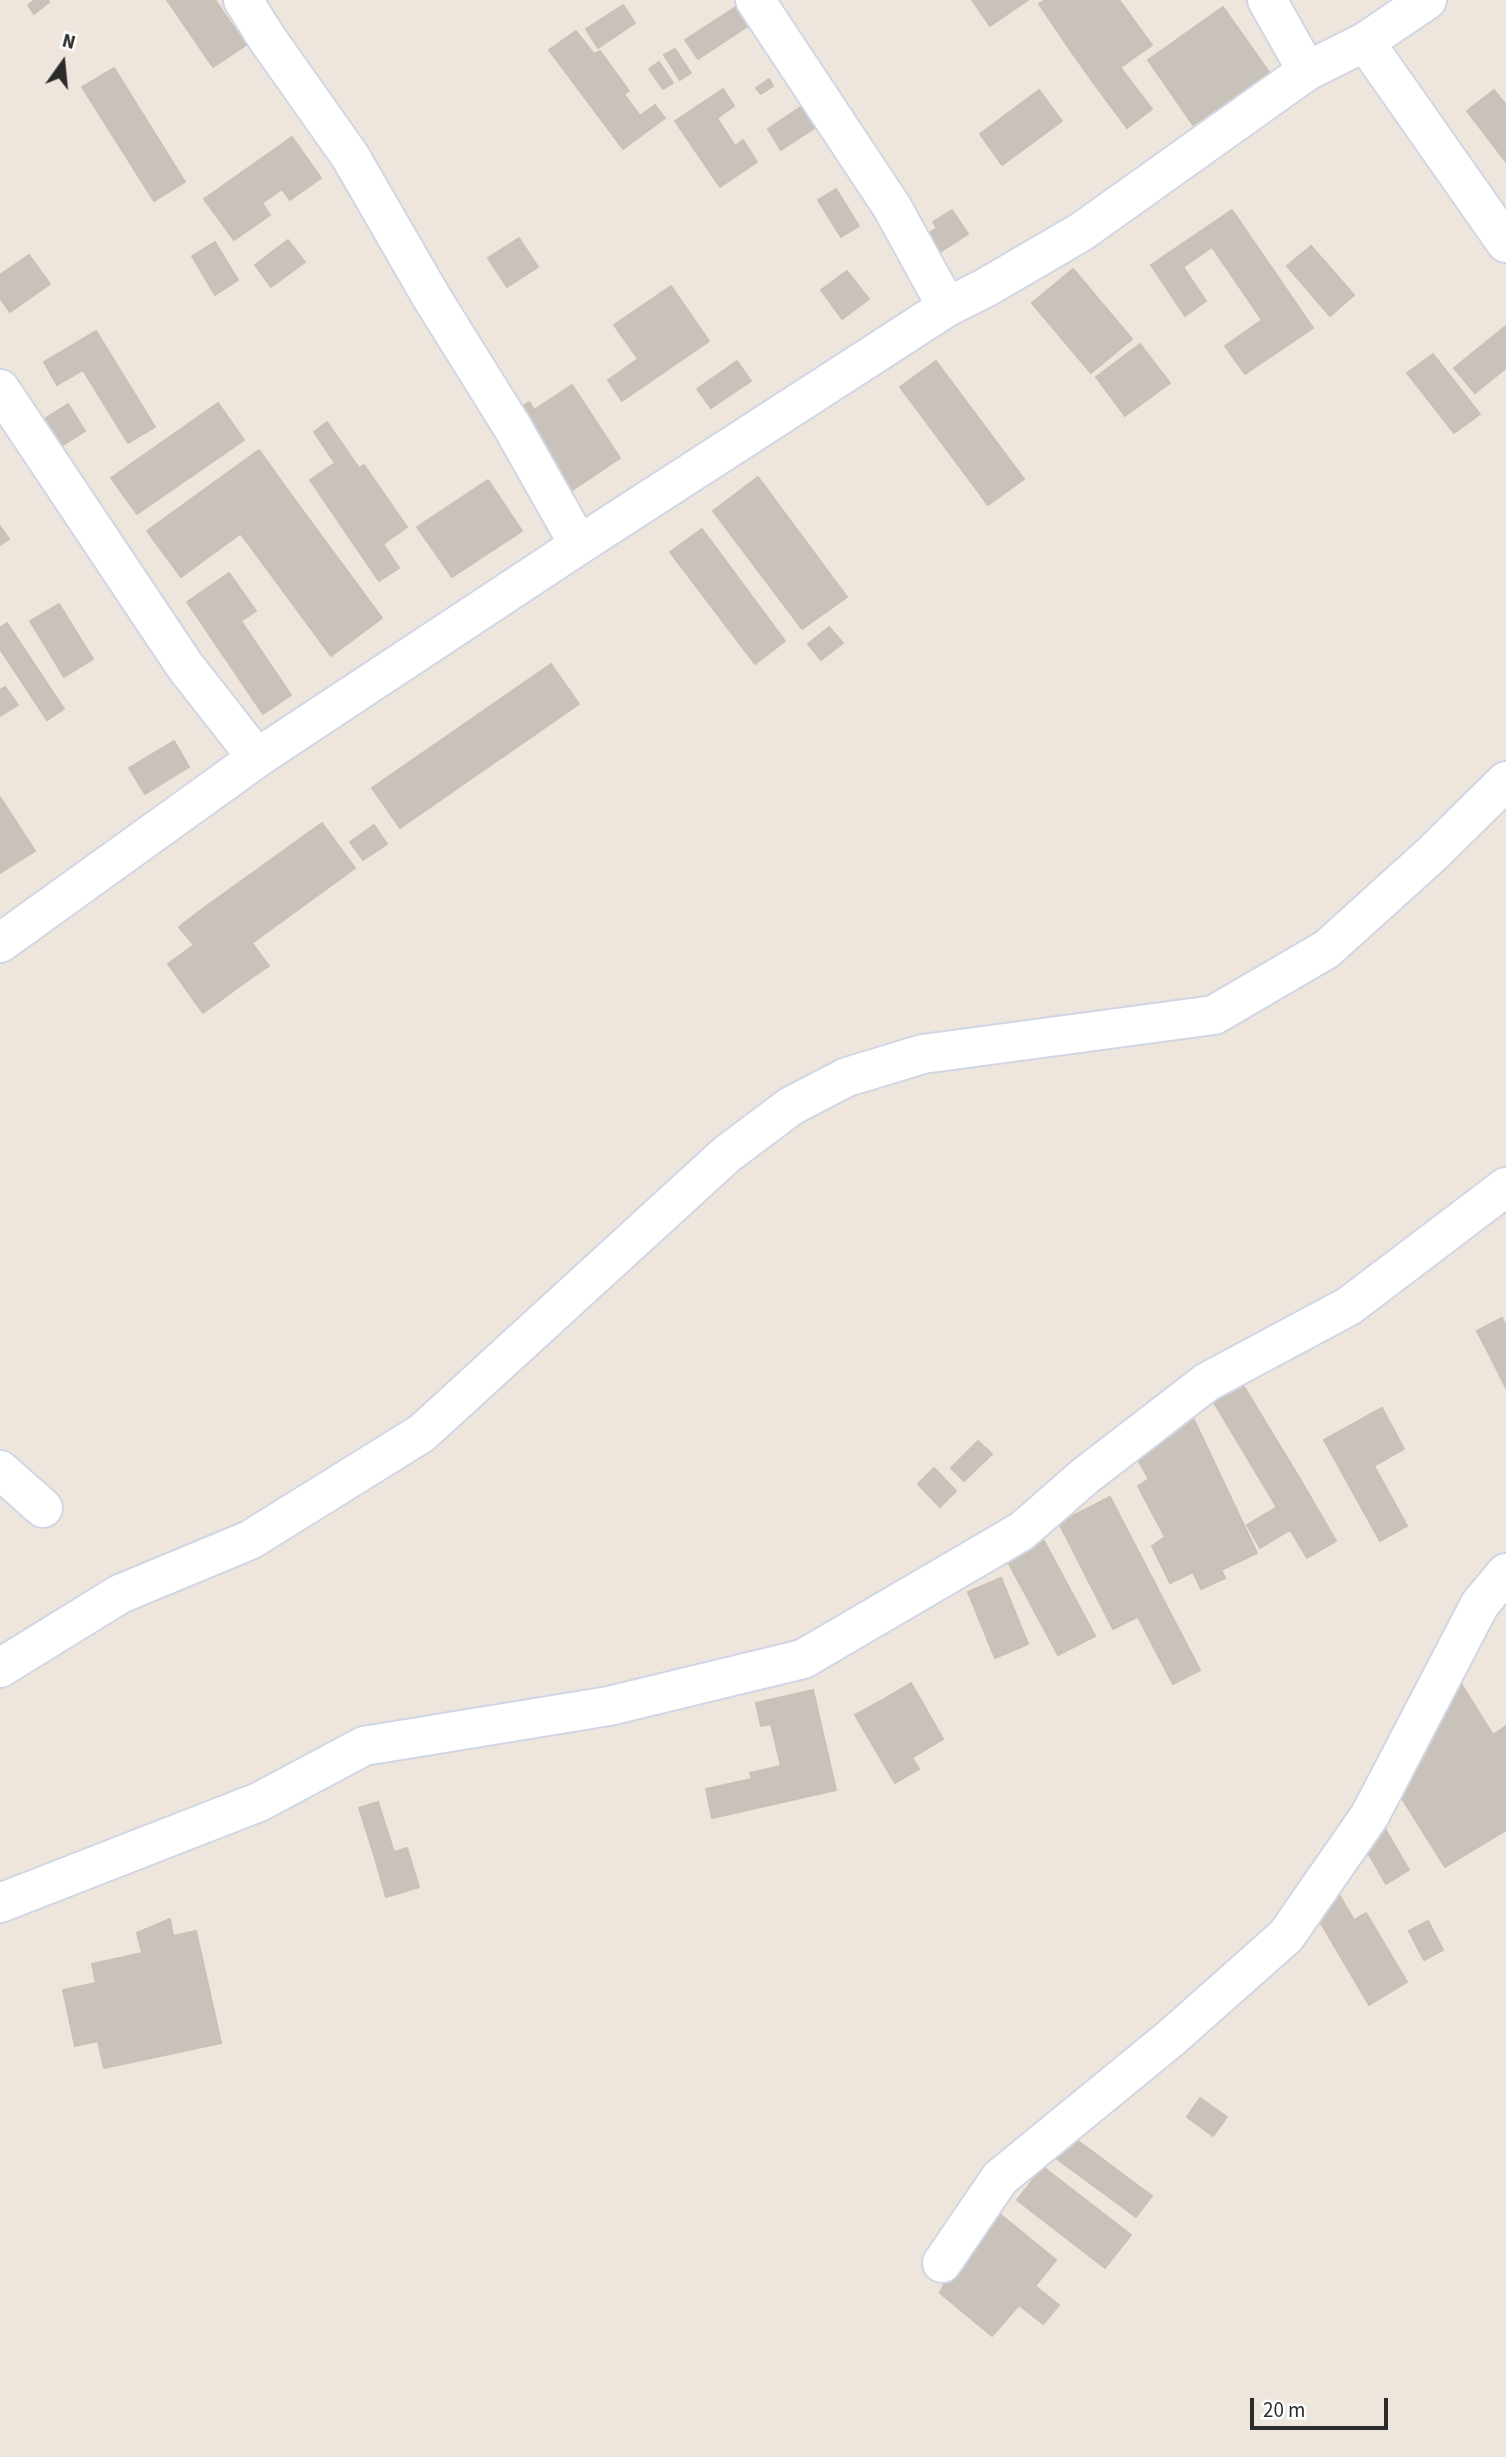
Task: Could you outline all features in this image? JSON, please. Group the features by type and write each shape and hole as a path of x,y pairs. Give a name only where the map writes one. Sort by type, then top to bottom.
{"street":[{"path":"243,0 350,156 432,298 513,428 579,545"},
{"path":"755,0 892,207 947,307"},
{"path":"1267,0 1307,71"},
{"path":"0,943 257,758 579,545 947,307 1082,232 1307,71 1365,42 1427,0"},
{"path":"1365,42 1506,243"},
{"path":"0,389 185,666 257,758"},
{"path":"0,1668 120,1594 250,1540 422,1433 727,1154 791,1106 847,1077 923,1054 1214,1015 1327,949 1432,854 1506,781"},
{"path":"0,1903 259,1802 364,1746 609,1706 803,1659 1022,1531 1085,1476 1207,1382 1349,1306 1506,1187"},
{"path":"0,1470 43,1508"},
{"path":"942,2263 1000,2178 1171,2038 1286,1936 1370,1815 1480,1604 1506,1573"}],"building":[{"path":"35,0 49,2 34,14 28,5"},
{"path":"167,0 215,0 246,45 213,67"},
{"path":"972,0 1028,0 990,26"},
{"path":"1045,0 1119,0 1125,8 1068,47 1039,4"},
{"path":"742,3 754,22 698,59 685,40"},
{"path":"623,5 635,23 598,48 586,29"},
{"path":"1223,7 1269,72 1193,125 1148,60"},
{"path":"1125,8 1152,45 1095,85 1068,47"},
{"path":"576,31 594,54 600,51 629,91 624,94 640,116 655,105 665,118 623,149 549,50"},
{"path":"675,49 691,73 680,80 664,55"},
{"path":"659,62 673,83 663,89 649,69"},
{"path":"1120,67 1152,109 1127,128 1095,85"},
{"path":"114,68 185,182 154,201 82,87"},
{"path":"769,79 773,86 761,94 756,88"},
{"path":"723,89 734,106 717,118 735,146 743,140 757,162 720,187 675,121"},
{"path":"1039,90 1062,121 1002,165 980,134"},
{"path":"1494,90 1506,105 1506,162 1467,111"},
{"path":"808,102 822,123 781,150 768,129"},
{"path":"292,137 321,178 290,200 282,189 262,203 270,215 234,240 204,199"},
{"path":"836,189 859,226 841,237 818,200"},
{"path":"952,210 968,234 929,259 917,240 937,228 933,222"},
{"path":"1232,210 1313,328 1245,374 1225,346 1262,320 1212,247 1183,267 1206,301 1185,316 1151,265"},
{"path":"519,238 538,267 507,287 488,258"},
{"path":"288,240 305,262 271,287 255,265"},
{"path":"215,242 238,280 215,295 192,256"},
{"path":"1311,246 1354,295 1330,316 1287,266"},
{"path":"29,255 50,284 10,312 0,298 0,275"},
{"path":"1073,269 1132,339 1091,373 1032,303"},
{"path":"847,271 869,299 842,319 821,290"},
{"path":"671,286 709,341 622,401 608,380 638,359 614,325"},
{"path":"1506,326 1506,368 1475,393 1454,368"},
{"path":"96,331 155,427 128,443 83,370 57,385 44,362"},
{"path":"1140,344 1170,383 1125,416 1096,377"},
{"path":"1433,354 1480,414 1454,433 1407,373"},
{"path":"737,361 751,381 711,408 697,389"},
{"path":"936,361 1024,479 988,505 900,387"},
{"path":"572,385 620,458 571,491 517,410 529,402 534,410"},
{"path":"218,403 244,440 137,514 111,478"},
{"path":"68,404 85,431 60,447 43,420"},
{"path":"327,422 359,468 364,465 407,527 383,544 399,568 379,581 310,480 335,463 314,432"},
{"path":"259,450 292,496 181,577 147,531"},
{"path":"758,477 847,597 802,629 713,511"},
{"path":"488,480 522,531 452,577 417,527"},
{"path":"292,496 382,618 331,656 241,534"},
{"path":"0,526 9,539 0,545"},
{"path":"702,529 785,641 755,664 670,552"},
{"path":"229,573 256,611 241,621 291,695 263,714 187,602"},
{"path":"59,604 93,659 64,677 30,621"},
{"path":"7,623 64,709 47,720 0,649 0,628"},
{"path":"829,627 843,643 821,660 808,644"},
{"path":"551,664 579,704 400,828 372,788"},
{"path":"5,687 18,705 0,716 0,690"},
{"path":"174,741 189,767 145,794 129,768"},
{"path":"0,797 35,851 0,873"},
{"path":"322,823 355,868 252,943 269,966 251,978 201,910"},
{"path":"374,825 387,844 363,860 350,842"},
{"path":"201,910 251,978 203,1013 168,964 194,945 179,927"},
{"path":"1502,1318 1506,1326 1506,1345 1489,1354 1477,1331"},
{"path":"1506,1345 1506,1388 1489,1354"},
{"path":"1235,1372 1300,1479 1270,1496 1206,1389"},
{"path":"1185,1401 1257,1553 1221,1570 1225,1578 1201,1589 1193,1572 1170,1583 1152,1546 1165,1537 1138,1486 1149,1479 1132,1450"},
{"path":"1382,1408 1404,1449 1374,1466 1407,1526 1380,1541 1324,1440"},
{"path":"978,1441 992,1454 964,1481 951,1468"},
{"path":"934,1468 956,1491 940,1507 918,1484"},
{"path":"1300,1479 1336,1541 1307,1558 1270,1496"},
{"path":"1110,1497 1165,1603 1113,1629 1059,1523"},
{"path":"1277,1507 1290,1530 1260,1548 1247,1525"},
{"path":"1044,1541 1095,1636 1058,1655 1007,1560"},
{"path":"1001,1578 1028,1644 995,1658 968,1592"},
{"path":"1165,1603 1200,1670 1173,1684 1138,1617"},
{"path":"1457,1677 1493,1735 1506,1726 1506,1830 1445,1867 1393,1784"},
{"path":"911,1683 943,1739 912,1758 879,1702"},
{"path":"813,1690 836,1790 712,1818 706,1789 752,1779 750,1773 781,1766 771,1724 761,1726 756,1703"},
{"path":"879,1702 919,1769 895,1783 855,1715"},
{"path":"378,1802 394,1852 375,1858 359,1808"},
{"path":"1385,1829 1409,1870 1386,1884 1362,1842"},
{"path":"407,1848 419,1887 386,1897 375,1858"},
{"path":"1338,1893 1354,1920 1366,1913 1407,1982 1369,2005 1312,1908"},
{"path":"170,1919 173,1936 196,1931 221,2043 104,2068 98,2041 75,2046 63,1990 96,1983 92,1964 142,1953 137,1933"},
{"path":"1428,1921 1443,1950 1424,1960 1409,1931"},
{"path":"1200,2098 1227,2117 1213,2136 1187,2117"},
{"path":"1070,2135 1152,2196 1136,2217 1053,2156"},
{"path":"1043,2167 1131,2235 1105,2268 1017,2200"},
{"path":"996,2211 1056,2260 1035,2286 1059,2305 1043,2324 1019,2305 992,2336 940,2293 957,2257"}]}
